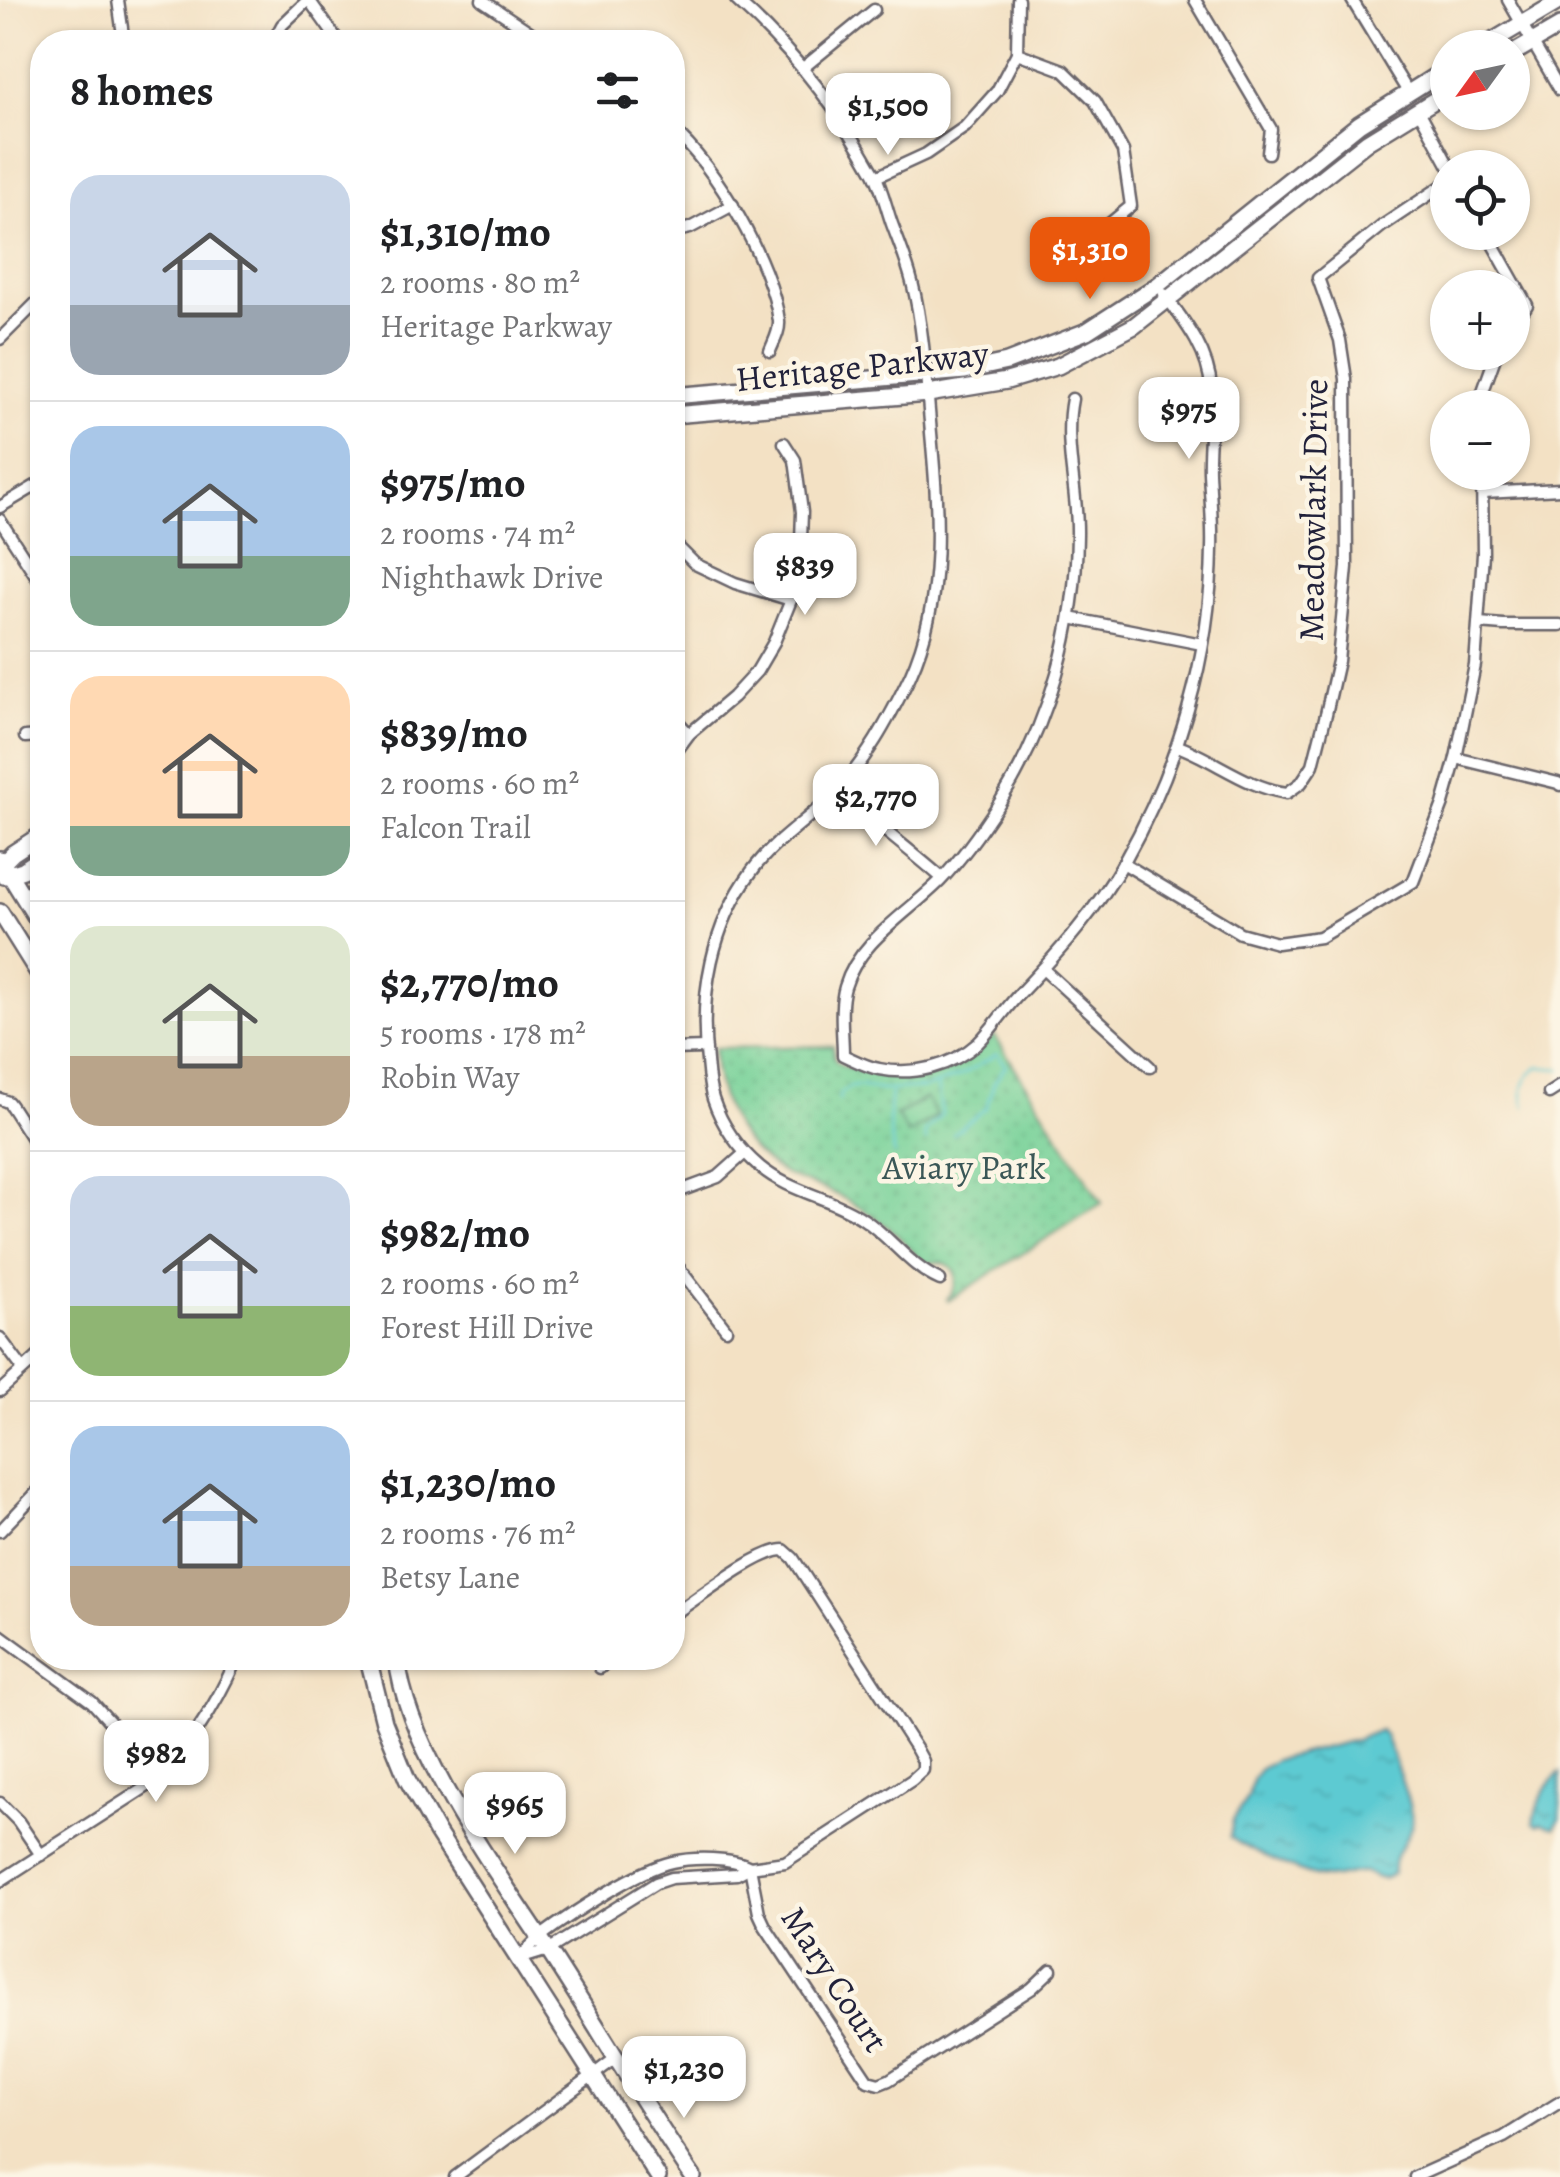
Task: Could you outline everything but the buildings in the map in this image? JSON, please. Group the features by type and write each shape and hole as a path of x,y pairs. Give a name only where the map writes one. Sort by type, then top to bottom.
{"main road":[{"path":"1511,30 1560,1"},
{"path":"1530,44 1560,26"},
{"name":"Heritage Parkway","path":"685,395 964,371 1007,362 1087,331 1158,285 1344,136 1430,79"},
{"name":"Heritage Parkway","path":"685,414 928,394 1007,381 1058,366 1134,326 1366,142 1430,102"},
{"path":"2,868 30,844"},
{"path":"2,868 23,870 30,865"},
{"path":"2,868 30,909"},
{"path":"0,912 30,960"},
{"path":"371,1670 384,1722 407,1779 437,1832 658,2177"},
{"path":"398,1670 411,1714 452,1801 694,2177"}],"street":[{"path":"118,0 122,30"},
{"path":"279,30 309,0 330,30"},
{"path":"736,0 803,68 876,176 913,284 928,394 937,502 937,564 929,618 912,671 887,723 838,790 771,849 748,876 731,905 709,971 705,1048 712,1096 728,1132 776,1178 861,1218 919,1270 940,1280"},
{"path":"876,176 926,154 964,127 997,90 1017,54 1018,0"},
{"path":"1195,0 1271,130 1268,154"},
{"path":"1352,0 1408,92"},
{"path":"1508,0 1560,90"},
{"path":"485,1 527,30"},
{"path":"803,68 874,10"},
{"path":"1017,54 1062,70 1095,101 1123,151 1126,170 1131,206 1067,252 1047,254"},
{"path":"1418,109 1440,150"},
{"path":"685,140 733,205 757,255 780,326 770,350"},
{"name":"Meadowlark Drive","path":"1178,746 1266,790 1287,792 1301,782 1313,765 1338,661 1346,567 1346,379 1340,340 1318,278 1382,226 1430,194"},
{"path":"685,229 733,205"},
{"path":"1072,399 1068,420 1077,533 1070,618 1052,690 1023,762 979,834 942,878 873,940 854,964 844,990 843,1055 877,1069 917,1072 950,1062 976,1045 1068,942 1123,863 1178,746 1209,606 1211,384 1194,337 1158,285"},
{"path":"0,339 30,308"},
{"path":"685,740 757,671 774,642 790,600 800,568 802,512 795,460 784,443"},
{"path":"0,507 30,489"},
{"path":"1483,493 1560,489"},
{"path":"1123,863 1240,932 1277,943 1320,938 1414,882 1456,758 1472,679 1479,623 1483,490"},
{"path":"0,520 30,566"},
{"path":"685,555 694,564 736,584 790,600"},
{"path":"1070,618 1202,644"},
{"path":"1479,623 1560,625"},
{"path":"685,729 690,734"},
{"path":"25,737 30,737"},
{"path":"1456,758 1560,785"},
{"path":"838,790 877,827 942,878"},
{"path":"1043,968 1150,1067"},
{"path":"685,1049 705,1048"},
{"path":"1549,1092 1560,1086"},
{"path":"0,1099 12,1106 30,1135"},
{"path":"685,1189 718,1177 745,1152"},
{"path":"685,1275 726,1328"},
{"path":"0,1338 23,1369"},
{"path":"0,1391 30,1363"},
{"path":"0,1532 30,1499"},
{"path":"519,1959 666,1880 737,1874 750,1867 785,1862 923,1770 923,1761 794,1558 784,1550 758,1558 685,1606"},
{"path":"0,1635 30,1657"},
{"path":"48,1670 92,1702 159,1776"},
{"path":"0,1881 159,1776 187,1747 231,1670"},
{"path":"0,1802 41,1855"},
{"path":"544,1944 588,1906 647,1870 674,1861 709,1859 739,1861 750,1867"},
{"path":"662,1865 666,1880"},
{"name":"Mary Court","path":"750,1867 764,1926 868,2081 879,2084 889,2080 1031,1989 1050,1970"},
{"path":"588,1906 597,1919"},
{"path":"455,2177 616,2058"},
{"path":"1415,2177 1520,2128 1560,2102"}],"green space":[{"name":"Aviary Park","path":"994,1035 1102,1203 948,1301 956,1278 952,1268 941,1262 923,1263 873,1216 835,1194 781,1172 752,1148 731,1119 715,1067 714,1048 833,1046 834,1059 844,1066 881,1075 917,1077 950,1069"},
{"path":"926,1098 937,1116 908,1134 897,1116"}],"water":[{"path":"1380,1730 1401,1778 1412,1820 1395,1858 1394,1873 1382,1879 1359,1873 1316,1876 1230,1837 1233,1820 1259,1770 1275,1760"},
{"path":"1560,1773 1560,1818 1554,1828 1538,1825 1534,1823 1539,1803"}],"waterway":[{"path":"839,1100 840,1094 850,1087 926,1088 962,1075 997,1054 1006,1065 994,1083 986,1108 953,1134"},
{"path":"1525,1107 1523,1090 1529,1075 1539,1067 1560,1069"},
{"path":"926,1141 925,1132 942,1114 937,1085"},
{"path":"891,1093 889,1124 895,1155"}]}
